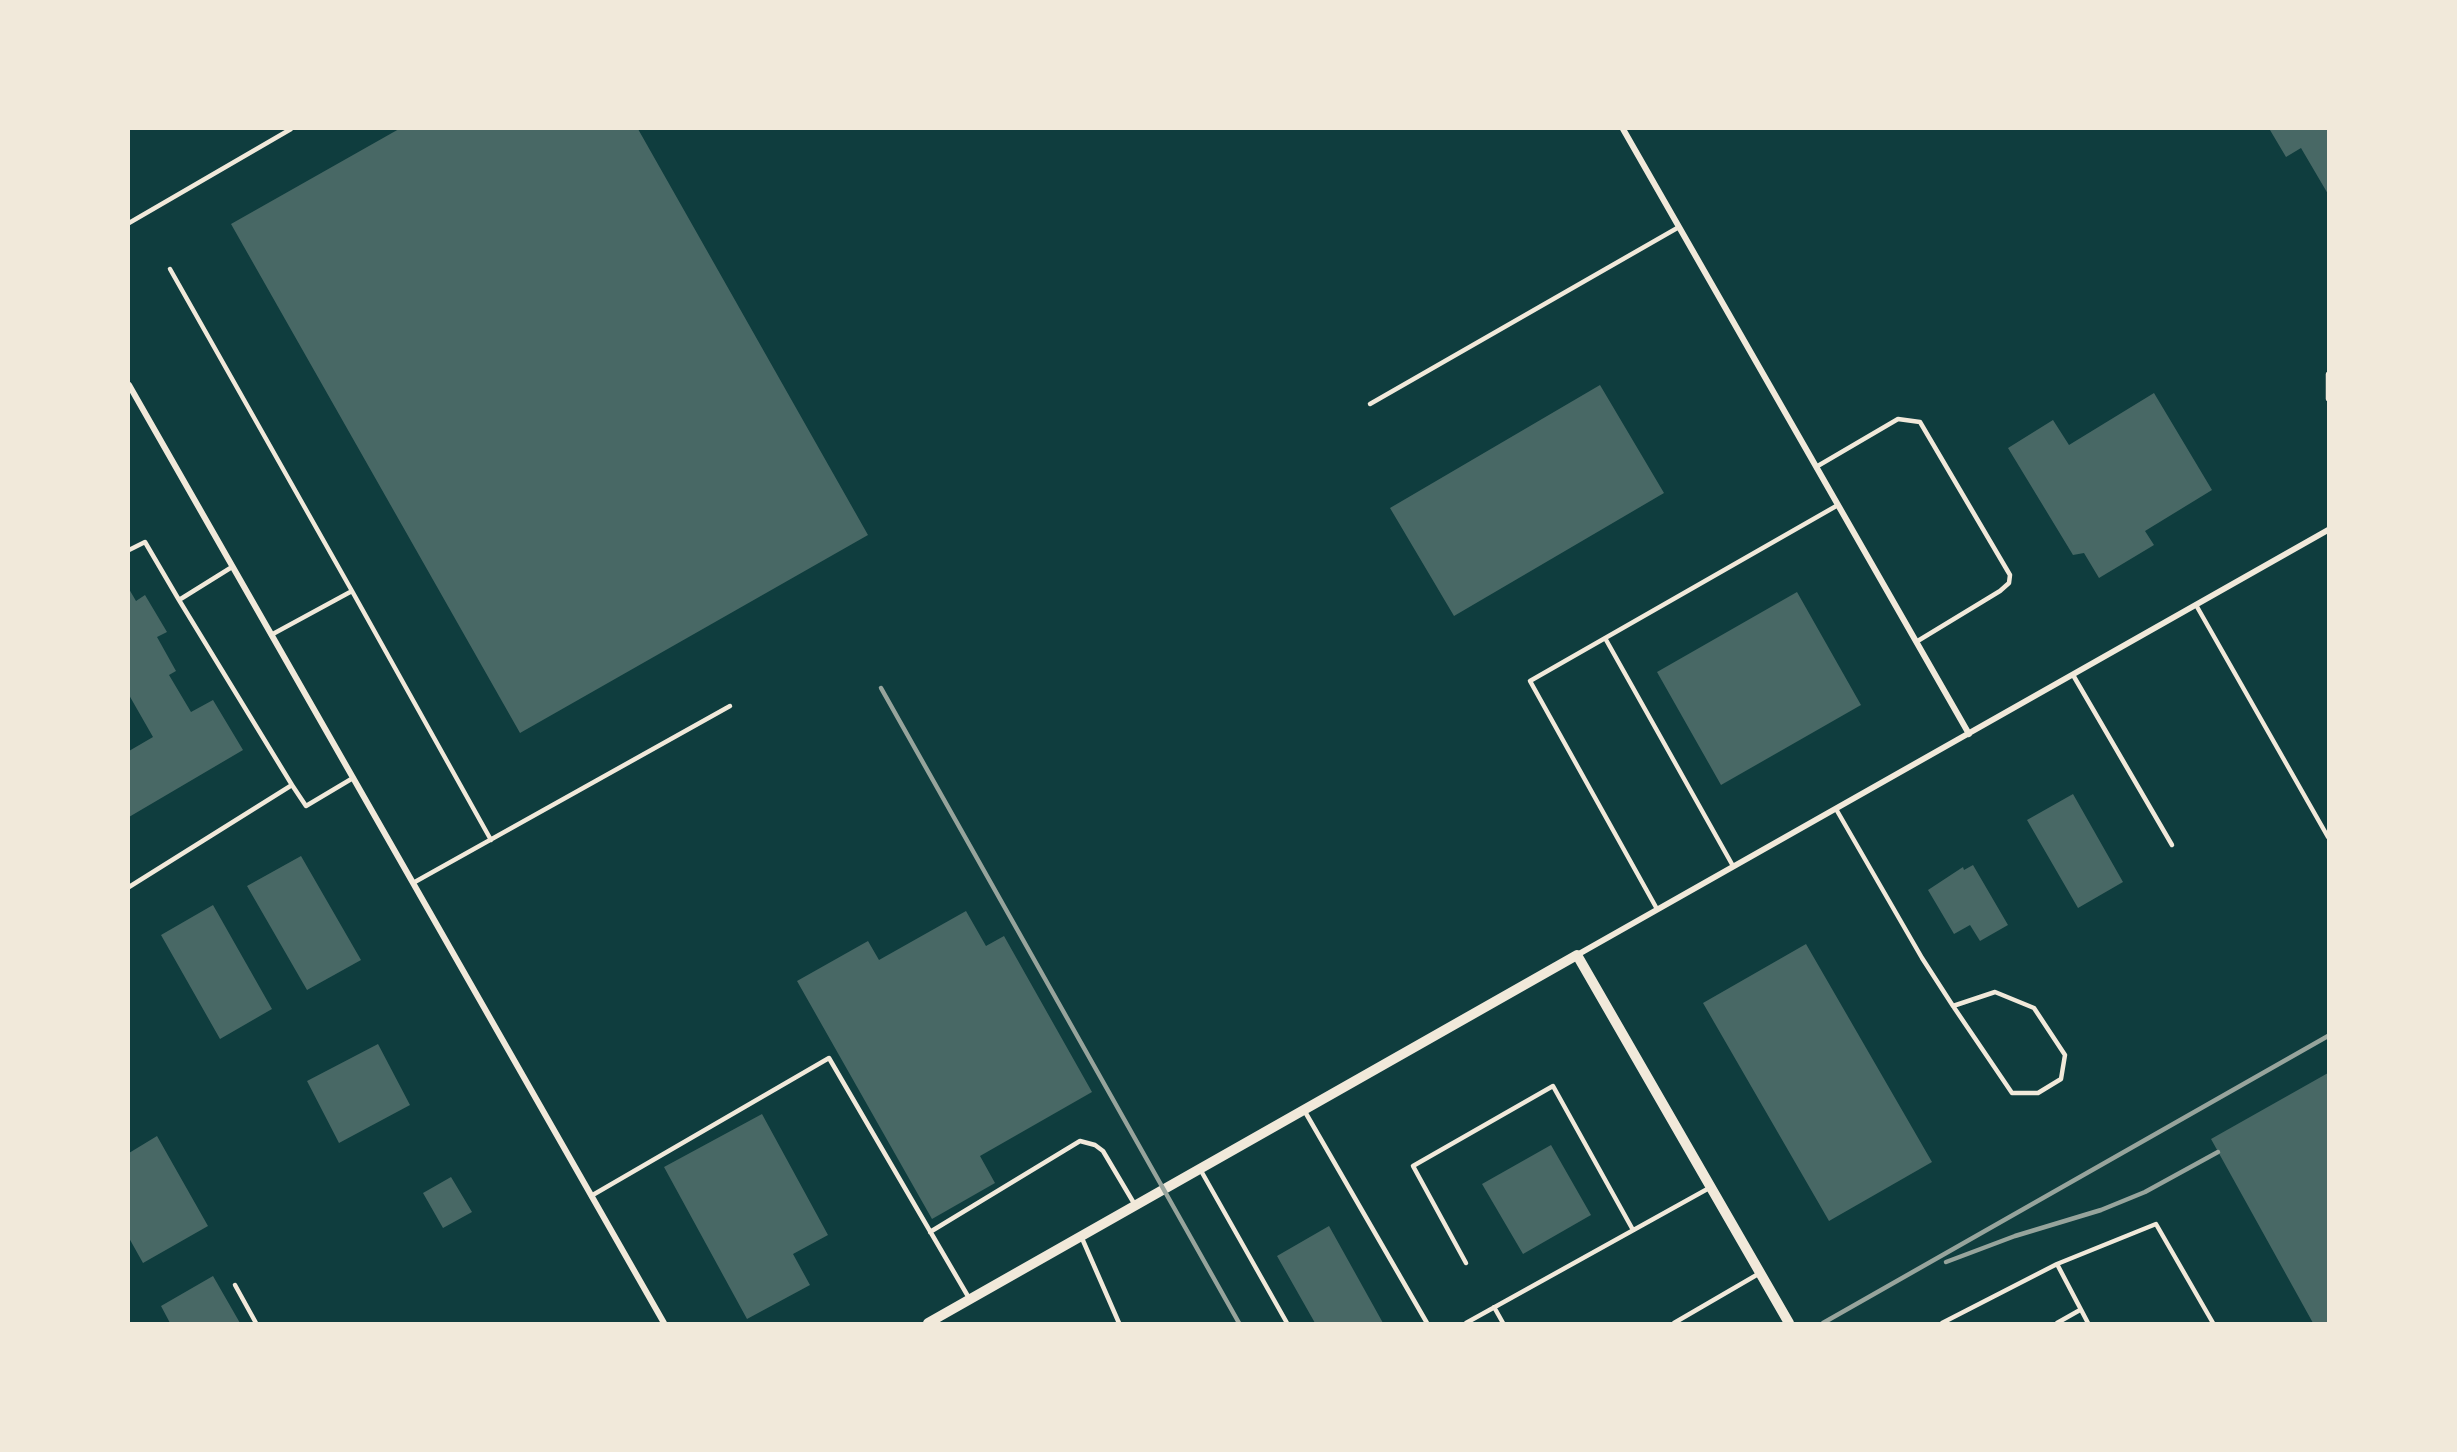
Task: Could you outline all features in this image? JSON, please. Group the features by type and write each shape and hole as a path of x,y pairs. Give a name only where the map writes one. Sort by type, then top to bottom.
{"street":[{"path":"1623,129 1969,734"},
{"path":"129,385 664,1323"},
{"path":"928,1323 2328,530"},
{"path":"1577,955 1790,1323"}],"lane":[{"path":"129,223 291,129"},
{"path":"1370,404 1679,227"},
{"path":"170,269 491,840"},
{"path":"2328,375 2328,399"},
{"path":"1816,467 1898,419 1920,422 2010,575 2009,583 2000,591 1916,642"},
{"path":"1657,909 1530,681 1838,506"},
{"path":"129,550 145,542 306,806 353,778"},
{"path":"179,600 232,567"},
{"path":"271,635 352,591"},
{"path":"2196,605 2328,837"},
{"path":"1605,638 1733,866"},
{"path":"2073,675 2172,845"},
{"path":"413,883 730,706"},
{"path":"129,887 292,785"},
{"path":"1836,809 1922,958 1953,1006 2012,1093 2038,1093 2061,1079 2065,1055 2034,1008 1995,992 1953,1006"},
{"path":"591,1196 829,1058 969,1299"},
{"path":"1466,1263 1413,1166 1553,1086 1633,1230"},
{"path":"1303,1109 1427,1323"},
{"path":"930,1232 1080,1142 1095,1145 1103,1151 1135,1205"},
{"path":"1199,1168 1287,1323"},
{"path":"1466,1323 1711,1187"},
{"path":"1942,1323 2057,1264 2156,1224 2213,1323"},
{"path":"1081,1236 1119,1323"},
{"path":"2057,1264 2088,1323"},
{"path":"1674,1323 1760,1273"},
{"path":"235,1285 256,1323"},
{"path":"1494,1307 1503,1323"},
{"path":"2057,1323 2080,1310"}],"building":[{"path":"399,129 638,129 868,535 520,733 231,224"},
{"path":"2328,129 2328,194 2301,148 2286,157 2270,130"},
{"path":"1600,385 1664,493 1454,616 1390,508"},
{"path":"2154,393 2212,490 2145,531 2154,545 2099,578 2084,553 2073,555 2008,448 2053,420 2069,445"},
{"path":"129,589 136,601 145,595 167,632 157,637 176,671 169,675 191,712 213,700 243,750 129,817 129,751 153,737 129,695"},
{"path":"1797,592 1861,705 1721,785 1657,672"},
{"path":"2073,794 2123,882 2078,908 2027,820"},
{"path":"301,856 361,960 307,990 247,886"},
{"path":"1973,865 2008,925 1980,941 1970,925 1954,934 1928,890 1963,867 1964,870"},
{"path":"213,905 272,1009 220,1039 161,935"},
{"path":"966,911 986,946 1004,936 1092,1092 980,1156 995,1183 932,1219 797,981 868,941 879,960"},
{"path":"1806,944 1932,1162 1829,1221 1703,1003"},
{"path":"378,1044 410,1105 339,1143 307,1081"},
{"path":"2328,1073 2328,1323 2313,1323 2211,1139"},
{"path":"762,1114 828,1235 793,1254 810,1285 747,1319 664,1167"},
{"path":"157,1136 208,1226 143,1263 129,1238 129,1153"},
{"path":"1551,1145 1591,1215 1523,1254 1482,1184"},
{"path":"451,1177 472,1212 443,1228 423,1193"},
{"path":"1329,1226 1383,1323 1315,1323 1277,1256"},
{"path":"213,1276 240,1323 170,1323 161,1306"}],"railway":[{"path":"881,688 1239,1323"},
{"path":"1823,1323 2328,1036"},
{"path":"1946,1262 2015,1236 2101,1210 2145,1192 2218,1152"}]}
